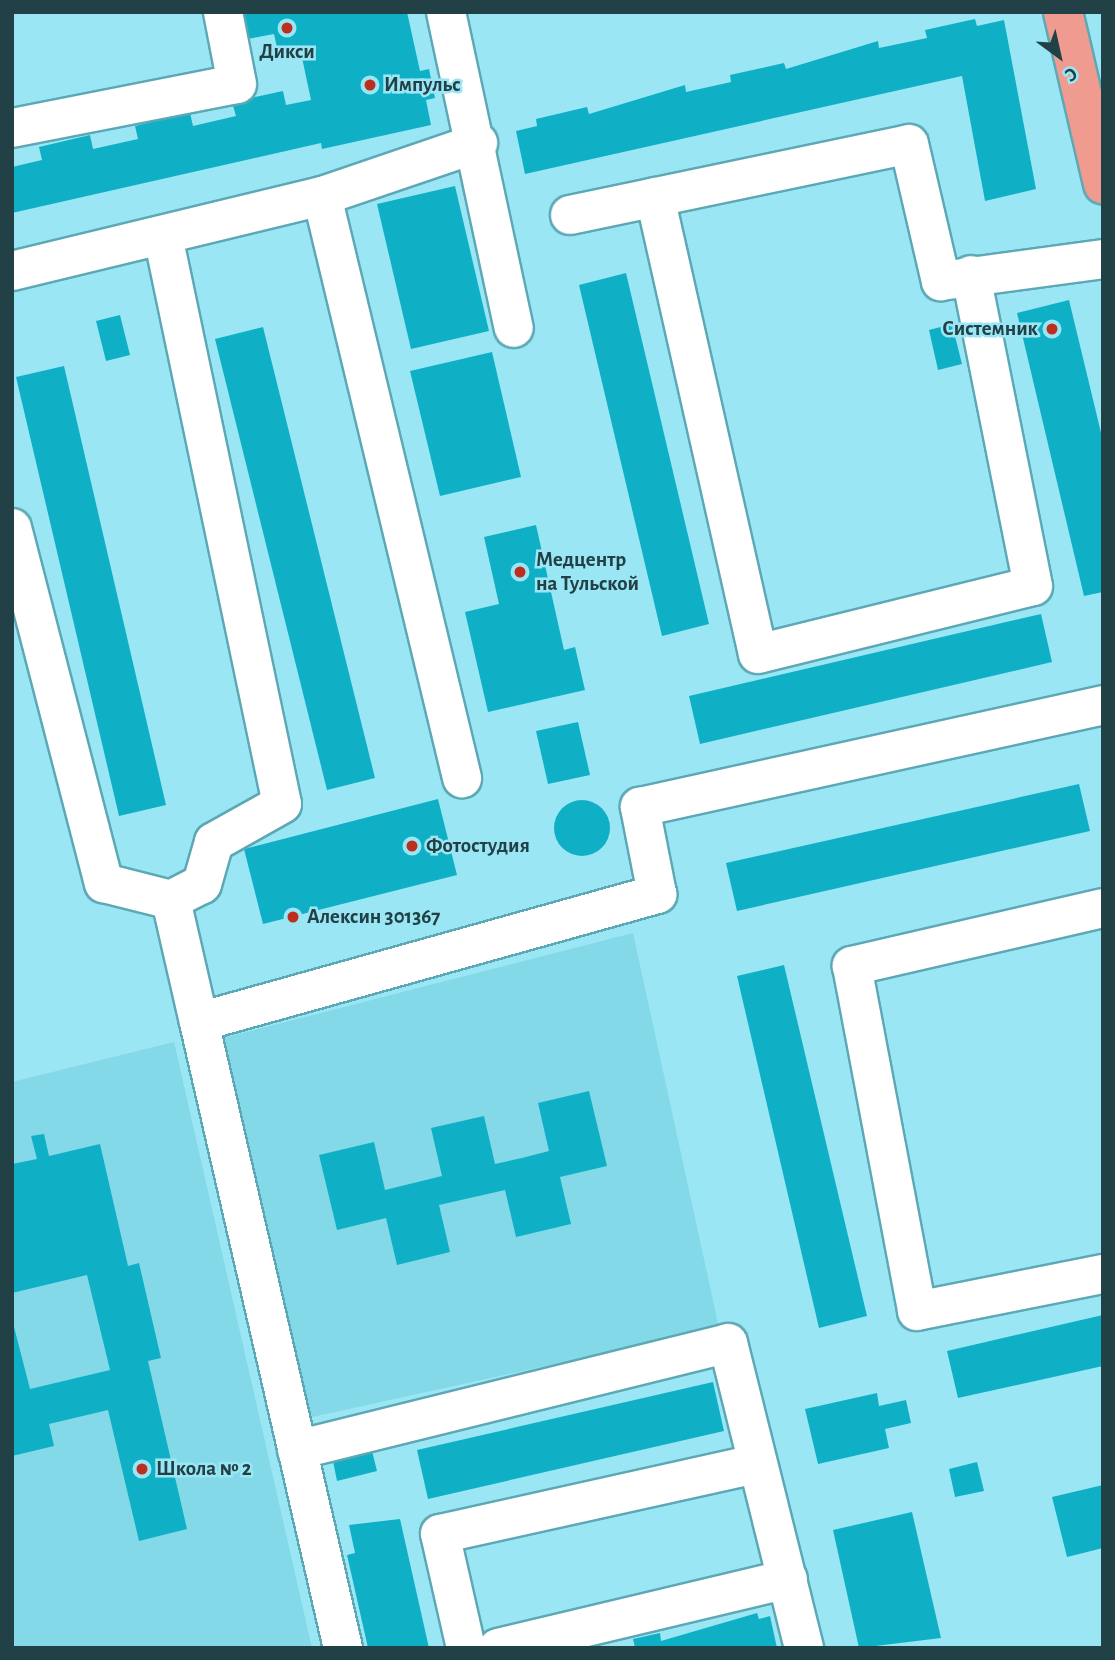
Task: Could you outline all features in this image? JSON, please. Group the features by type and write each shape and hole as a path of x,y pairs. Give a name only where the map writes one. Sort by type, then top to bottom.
{"main road":[{"path":"1063,12 1103,184"}],"lane":[{"path":"12,128 237,85 223,12"},
{"path":"446,12 478,143 514,328"},
{"path":"12,271 322,197 478,143"},
{"path":"570,215 909,144 941,281 1103,259"},
{"path":"322,197 462,778"},
{"path":"655,197 758,654 1033,586 971,275"},
{"path":"12,528 24,616 104,883 171,901 202,884 214,842 282,804 163,236"},
{"path":"199,1022 657,894 640,807 1103,705"},
{"path":"171,901 343,1648"},
{"path":"1103,908 852,966 917,1311 1103,1274"},
{"path":"297,1450 728,1343 804,1648"},
{"path":"466,1648 440,1534 757,1464"},
{"path":"498,1648 788,1579"}],"shaded area":[{"path":"633,933 719,1328 303,1419 219,1039"},
{"name":"Школа № 2","path":"174,1042 312,1648 12,1648 12,1082"}],"building":[{"path":"236,12 407,12 420,71 429,69 435,98 426,100 431,125 322,149 321,143 12,213 12,167 42,160 39,147 90,135 93,149 138,139 135,126 190,113 193,126 236,116 232,102 283,91 286,105 311,100 301,53 279,57 274,34 242,40"},
{"path":"975,19 977,26 1004,20 1036,189 985,201 962,76 525,174 516,131 537,126 536,119 587,107 589,114 685,85 686,92 731,82 730,75 784,63 786,69 878,41 879,48 927,38 925,30"},
{"path":"455,186 489,331 411,349 377,204"},
{"path":"626,273 709,624 662,636 579,285"},
{"path":"1069,300 1103,441 1103,592 1084,596 1017,313"},
{"path":"120,315 130,355 106,361 96,321"},
{"path":"952,324 962,364 938,370 929,330"},
{"path":"263,327 375,778 327,790 215,339"},
{"path":"492,352 521,477 440,496 410,371"},
{"path":"64,366 166,805 119,816 16,377"},
{"path":"536,525 564,650 575,647 585,690 488,712 465,612 499,604 484,537"},
{"path":"1041,614 1052,662 700,744 689,696"},
{"path":"578,722 590,775 548,784 536,731"},
{"path":"1079,784 1090,831 737,911 726,863"},
{"path":"438,799 457,875 263,924 244,849"},
{"path":"577,800 587,800 602,808 608,817 608,839 602,848 587,856 577,856 559,844 554,833 554,823 566,805"},
{"path":"784,965 867,1316 819,1328 737,976"},
{"path":"589,1091 607,1166 560,1177 571,1224 516,1237 505,1190 439,1205 450,1252 397,1265 386,1218 337,1230 319,1155 374,1142 385,1190 442,1176 431,1128 484,1116 495,1164 522,1158 549,1151 538,1103"},
{"path":"44,1134 49,1156 100,1144 128,1266 139,1263 161,1358 148,1361 187,1529 139,1541 108,1410 49,1424 54,1446 12,1456 12,1319 30,1389 110,1370 87,1275 12,1293 12,1164 37,1159 31,1136"},
{"path":"1103,1315 1103,1366 958,1398 947,1351"},
{"path":"713,1382 724,1431 428,1499 417,1450"},
{"path":"877,1393 879,1406 906,1400 911,1423 885,1429 889,1448 818,1464 805,1409"},
{"path":"371,1447 377,1471 337,1481 332,1456"},
{"path":"977,1462 984,1491 955,1497 949,1469"},
{"path":"1103,1485 1103,1548 1067,1557 1052,1497"},
{"path":"912,1512 941,1638 859,1648 833,1530"},
{"path":"400,1519 429,1648 368,1648 347,1555 355,1553 349,1525"},
{"path":"757,1613 759,1619 770,1616 777,1648 635,1648 633,1639 660,1633 661,1641"}],"place":[{"name":"Дикси","path":"287,28"},
{"name":"Импульс","path":"370,85"},
{"name":"Системник","path":"1052,329"},
{"name":"Медцентр на Тульской","path":"520,572"},
{"name":"Фотостудия","path":"412,846"},
{"name":"Алексин 301367","path":"293,917"},
{"name":"Школа № 2","path":"142,1469"}]}
